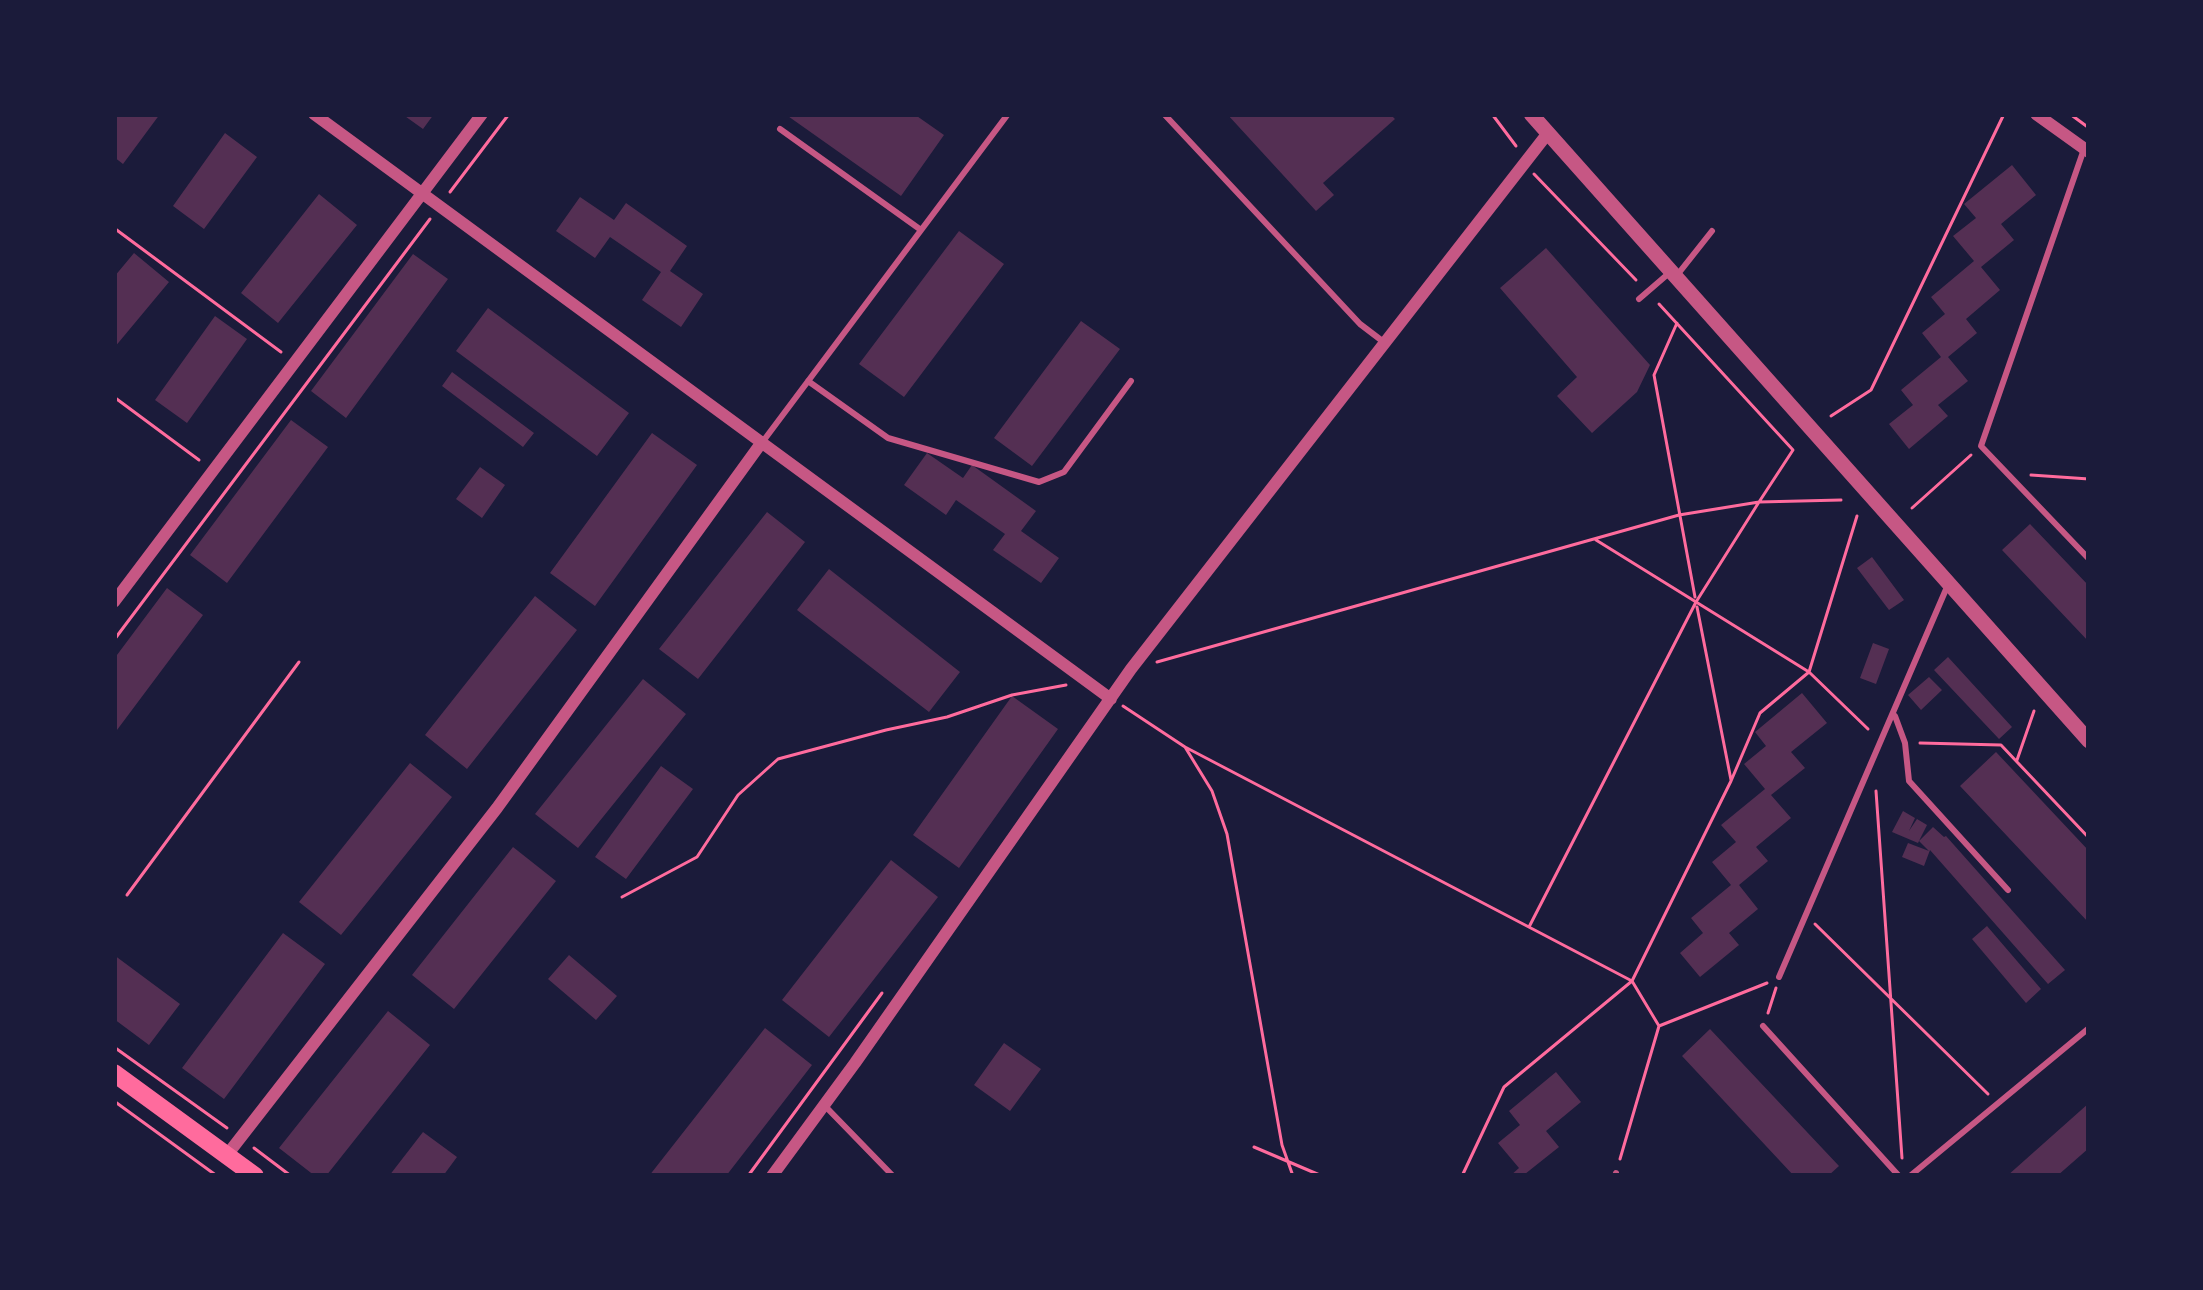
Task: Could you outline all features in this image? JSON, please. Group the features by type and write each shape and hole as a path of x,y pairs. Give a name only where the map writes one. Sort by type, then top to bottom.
{"main road":[{"path":"114,1073 255,1176"}],"street":[{"path":"314,114 1111,698"},
{"path":"114,602 482,114"},
{"path":"1531,114 2089,741"},
{"path":"2036,114 2086,150"},
{"path":"772,1176 1131,669 1548,134"},
{"path":"227,1155 497,808 762,442"}],"lane":[{"path":"762,442 1008,114"},
{"path":"1164,114 1360,324 1385,343"},
{"path":"780,129 921,230"},
{"path":"2086,150 1981,446 2089,559"},
{"path":"1639,299 1673,274 1712,231"},
{"path":"808,382 888,438 1039,482 1064,472 1131,381"},
{"path":"1780,977 1949,584"},
{"path":"1893,713 1905,743 1909,781 2008,890"},
{"path":"1763,1027 1904,1176 2089,1028"},
{"path":"825,1106 892,1176"}],"path":[{"path":"114,640 509,114"},
{"path":"1492,114 1516,147"},
{"path":"1832,416 1871,390 2004,114"},
{"path":"2069,114 2089,128"},
{"path":"114,228 295,363"},
{"path":"1677,323 1654,375 1731,782"},
{"path":"114,397 213,471"},
{"path":"1912,508 1981,446"},
{"path":"1529,927 1696,602 1793,449"},
{"path":"2007,473 2089,479"},
{"path":"1131,669 1679,515 1759,502 1841,500"},
{"path":"1462,1176 1504,1087 1632,981 1760,713 1809,672 1857,516"},
{"path":"1595,538 1809,672 1881,742"},
{"path":"127,895 299,662"},
{"path":"622,898 697,857 738,795 778,759 947,717 1012,695 1086,682"},
{"path":"1111,698 1184,747 1632,981 1659,1026 1616,1174"},
{"path":"2017,762 2034,711"},
{"path":"1905,743 2001,745 2089,838"},
{"path":"1184,747 1212,790 1227,834 1282,1145 1293,1176"},
{"path":"1874,759 1904,1176"},
{"path":"1806,916 1998,1103"},
{"path":"1659,1026 1780,977"},
{"path":"1763,1027 1780,977"},
{"path":"114,1046 291,1176"},
{"path":"114,1101 217,1176"},
{"path":"1254,1148 1322,1176"}],"building":[{"path":"114,114 160,114 123,164 114,157"},
{"path":"402,114 434,114 423,129"},
{"path":"785,114 914,114 944,135 901,196"},
{"path":"1227,114 1390,114 1395,119 1323,183 1334,195 1316,211"},
{"path":"225,133 257,157 204,229 173,206"},
{"path":"2012,165 2036,195 2001,224 2014,240 1981,267 2000,290 1966,319 1977,333 1948,357 1968,381 1938,405 1948,416 1909,449 1889,424 1913,405 1901,390 1941,357 1922,333 1945,314 1931,297 1974,261 1953,236 1976,218 1964,204"},
{"path":"319,194 357,225 278,323 241,293"},
{"path":"580,197 614,220 626,203 687,246 670,271 703,294 681,327 642,300 661,272 610,237 595,258 556,231"},
{"path":"959,231 1004,264 904,397 859,364"},
{"path":"1546,248 1650,365 1637,392 1592,433 1557,396 1577,377 1500,288"},
{"path":"134,253 169,282 114,348 114,277"},
{"path":"413,254 448,279 346,418 311,391"},
{"path":"488,308 629,413 597,456 456,351"},
{"path":"215,316 247,339 187,423 155,400"},
{"path":"1081,321 1120,349 1032,466 994,438"},
{"path":"452,372 534,433 523,447 442,386"},
{"path":"291,420 328,447 227,583 190,555"},
{"path":"652,433 697,465 595,606 550,573"},
{"path":"927,453 963,478 972,465 1036,511 1021,531 1059,558 1041,583 993,550 1005,534 956,500 946,515 904,485"},
{"path":"480,467 505,485 482,518 456,499"},
{"path":"767,512 805,542 698,679 659,649"},
{"path":"2030,524 2089,586 2089,642 2002,550"},
{"path":"1872,557 1904,600 1889,610 1857,568"},
{"path":"829,569 960,672 929,712 797,610"},
{"path":"167,588 203,615 114,734 114,659"},
{"path":"535,596 577,630 467,769 425,735"},
{"path":"1873,643 1889,649 1876,684 1860,678"},
{"path":"1948,657 2012,727 1999,739 1934,670"},
{"path":"1929,677 1942,690 1921,710 1908,695"},
{"path":"643,679 686,714 578,848 535,814"},
{"path":"1802,693 1827,723 1791,752 1805,768 1771,795 1791,818 1756,847 1768,861 1739,885 1758,909 1729,933 1739,945 1700,977 1680,953 1703,933 1691,918 1731,885 1712,862 1736,842 1721,825 1765,789 1744,764 1766,746 1755,732"},
{"path":"1012,696 1058,729 959,868 913,835"},
{"path":"1996,752 2089,851 2089,923 1960,786"},
{"path":"410,763 452,797 341,935 299,902"},
{"path":"661,766 693,789 626,879 595,857"},
{"path":"1903,811 1915,818 1909,831 1917,819 1927,825 1918,843 1892,832"},
{"path":"1933,827 2065,970 2048,984 1930,850 1924,866 1902,857 1908,843 1929,851 1919,841"},
{"path":"513,847 556,881 454,1009 412,975"},
{"path":"891,860 938,897 829,1037 782,1000"},
{"path":"1987,926 2041,989 2026,1003 1972,939"},
{"path":"283,933 325,964 224,1099 182,1068"},
{"path":"114,955 180,1004 149,1045 114,1019"},
{"path":"569,955 617,996 596,1020 548,979"},
{"path":"388,1011 430,1045 326,1176 315,1176 279,1148"},
{"path":"765,1028 812,1065 726,1176 649,1176"},
{"path":"1710,1029 1839,1166 1828,1176 1794,1176 1682,1056"},
{"path":"1004,1043 1041,1069 1010,1111 974,1085"},
{"path":"1556,1072 1581,1102 1546,1131 1559,1147 1527,1176 1510,1176 1519,1168 1498,1143 1520,1125 1509,1111"},
{"path":"2089,1103 2089,1148 2057,1176 2007,1176"},
{"path":"423,1132 457,1157 443,1176 389,1176"}]}
